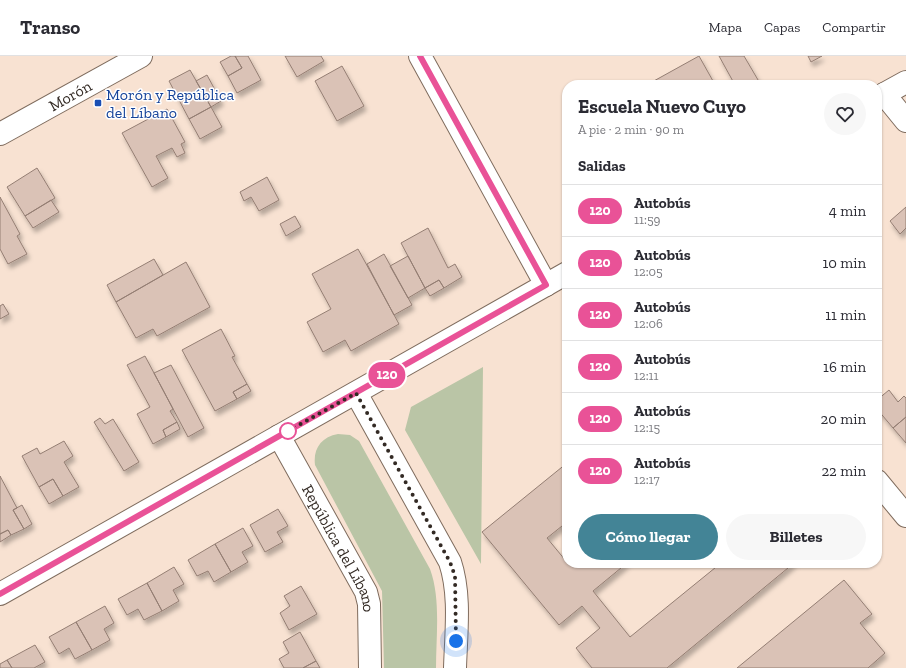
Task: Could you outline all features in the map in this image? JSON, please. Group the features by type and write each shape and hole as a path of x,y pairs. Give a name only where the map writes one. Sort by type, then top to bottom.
{"street":[{"name":"Morón","path":"0,134 141,56"},
{"path":"420,56 546,285"},
{"path":"882,95 906,82"},
{"path":"882,98 906,121"},
{"path":"0,594 562,276"},
{"path":"356,393 450,562 455,576 456,592 455,668"},
{"name":"República del Líbano","path":"280,436 366,592 370,604 370,668"},
{"path":"882,487 906,516"}],"green space":[{"path":"483,367 481,564 405,430 411,407"},
{"path":"338,434 350,435 359,441 430,569 436,593 437,605 436,668 384,668 382,591 315,465 315,454 319,445 327,438"}],"building":[{"path":"231,56 235,56 242,68 228,76 220,62"},
{"path":"235,56 248,56 261,80 237,93 228,76 242,68"},
{"path":"285,56 321,56 324,61 297,77"},
{"path":"699,56 712,80 656,80"},
{"path":"719,56 744,56 758,80 732,80"},
{"path":"808,56 822,56 811,62"},
{"path":"342,66 364,106 337,121 315,81"},
{"path":"190,70 211,107 189,119 169,81"},
{"path":"207,75 221,101 211,107 196,81"},
{"path":"211,107 222,127 200,139 189,119"},
{"path":"167,109 185,142 181,144 185,153 177,157 172,148 156,156 168,178 152,187 122,133"},
{"path":"37,168 55,198 25,216 7,187"},
{"path":"267,177 279,200 259,211 251,197 244,201 240,192"},
{"path":"0,197 20,234 17,236 27,254 8,264 0,249"},
{"path":"51,200 59,212 33,228 25,216"},
{"path":"906,207 906,228 900,234 890,221"},
{"path":"295,216 301,227 286,236 280,224"},
{"path":"428,228 448,268 455,264 462,277 444,288 439,280 425,288 401,243"},
{"path":"358,249 399,324 351,351 345,340 323,352 307,322 331,309 312,274"},
{"path":"384,254 412,305 394,315 367,264"},
{"path":"408,256 425,288 408,298 390,266"},
{"path":"154,259 163,275 116,302 107,285"},
{"path":"186,262 210,307 157,336 153,329 136,338 116,302"},
{"path":"439,280 444,288 430,296 425,288"},
{"path":"3,304 9,314 0,319 0,306"},
{"path":"221,329 235,356 232,357 247,384 233,392 237,399 215,411 182,350"},
{"path":"145,356 173,409 170,411 177,422 163,430 166,437 153,444 137,414 150,407 127,365"},
{"path":"171,365 204,428 188,437 154,373"},
{"path":"247,384 251,391 237,399 233,392"},
{"path":"889,390 898,402 904,396 906,398 906,417 893,428 882,415 882,396"},
{"path":"906,417 906,443 893,428"},
{"path":"100,418 105,424 113,419 139,462 124,471 94,422"},
{"path":"177,422 180,429 166,437 163,430"},
{"path":"64,441 73,456 64,462 79,487 63,496 53,479 39,487 22,456 37,448 40,454"},
{"path":"562,467 562,526 547,538 562,556 562,568 621,568 593,591 630,637 715,568 788,568 667,668 592,668 576,648 600,628 582,606 559,625 482,532"},
{"path":"0,476 17,508 13,510 24,529 11,535 8,530 0,534"},
{"path":"53,479 63,496 49,504 39,487"},
{"path":"22,505 32,524 24,529 13,510"},
{"path":"278,509 288,526 277,532 283,542 265,552 250,525"},
{"path":"243,528 253,546 242,552 248,562 231,572 215,544"},
{"path":"8,530 11,535 0,542 0,534"},
{"path":"215,544 231,572 214,582 208,571 197,576 188,560"},
{"path":"174,567 184,584 173,590 179,601 162,611 147,583"},
{"path":"844,580 872,614 860,623 885,653 868,668 737,668"},
{"path":"147,583 162,611 144,620 138,609 127,615 118,599"},
{"path":"301,586 317,614 289,630 280,613 290,606 284,596"},
{"path":"105,606 114,623 104,629 110,640 92,650 76,622"},
{"path":"76,622 92,650 75,659 69,648 59,654 49,637"},
{"path":"300,632 316,661 303,668 284,668 279,659 289,653 283,642"},
{"path":"35,645 45,662 34,668 12,668 7,660"},
{"path":"7,660 12,668 0,668 0,664"},
{"path":"316,661 320,668 303,668"}],"bus line":[{"name":"120","path":"0,594 546,285 420,56"}],"place":[{"name":"Morón y República del Líbano","path":"98,103"}],"route":[{"path":"288,431 356,393 450,562 455,576 456,641"}]}
